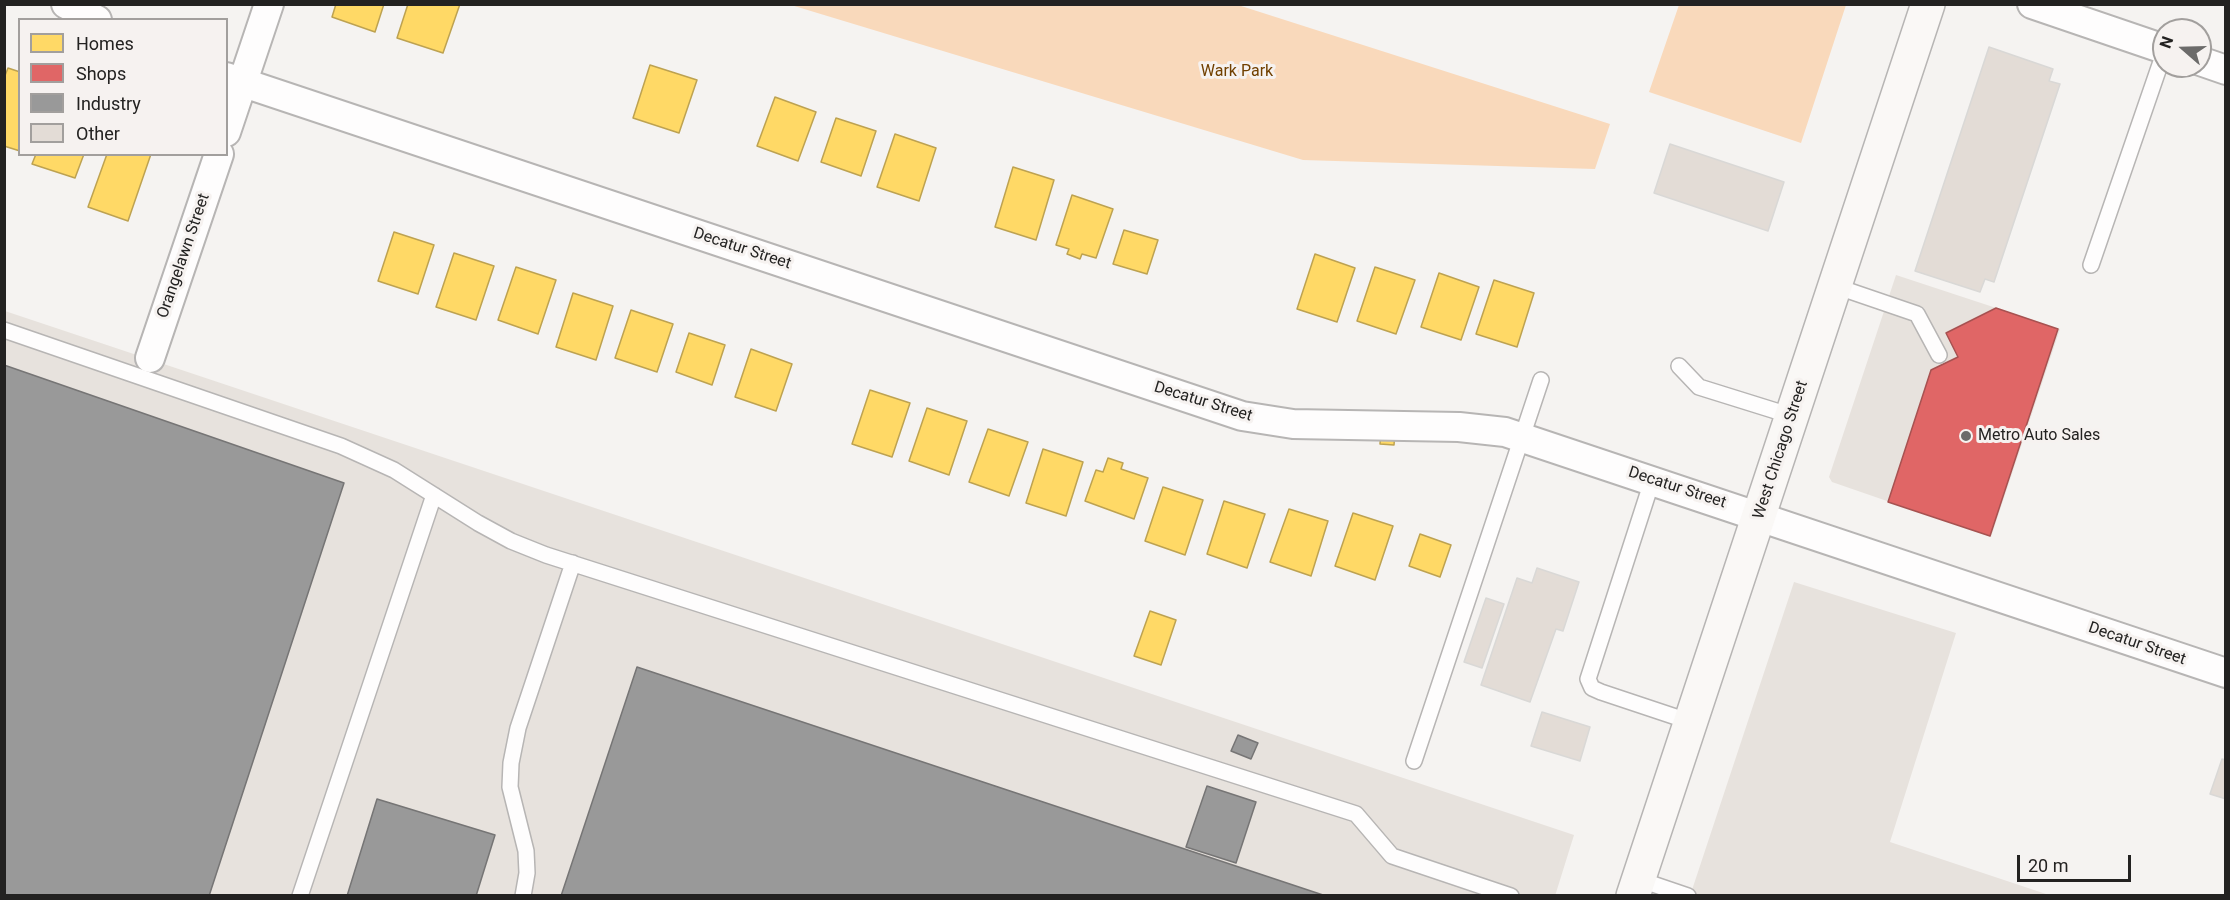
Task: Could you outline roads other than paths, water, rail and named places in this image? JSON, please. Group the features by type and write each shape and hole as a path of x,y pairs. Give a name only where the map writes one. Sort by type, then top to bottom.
{"street":[{"path":"66,4 93,18"},
{"path":"228,120 235,80 269,4"},
{"name":"West Chicago Street","path":"1636,887 1928,4"},
{"path":"2032,4 2152,47"},
{"name":"Decatur Street","path":"235,80 1242,416 1293,424 1459,427 1522,436 2226,673"},
{"name":"Orangelawn Street","path":"150,358 218,156"}],"lane":[{"path":"2091,265 2155,78"},
{"path":"1835,286 1917,314 1939,355"},
{"path":"4,330 340,446 394,470 478,524 510,541 1356,814 1392,856 1501,894"},
{"path":"1679,366 1699,387 1792,416"},
{"path":"1414,760 1541,380"},
{"path":"1652,481 1588,679 1592,688 1601,692 1691,723"},
{"path":"300,896 434,495"},
{"path":"523,896 527,873 526,851 510,787 511,763 518,728 573,563"},
{"path":"1636,887 1688,896"}],"place":[{"name":"Metro Auto Sales","path":"1966,436"}],"park label":[{"name":"Wark Park","path":"1237,72"}]}
